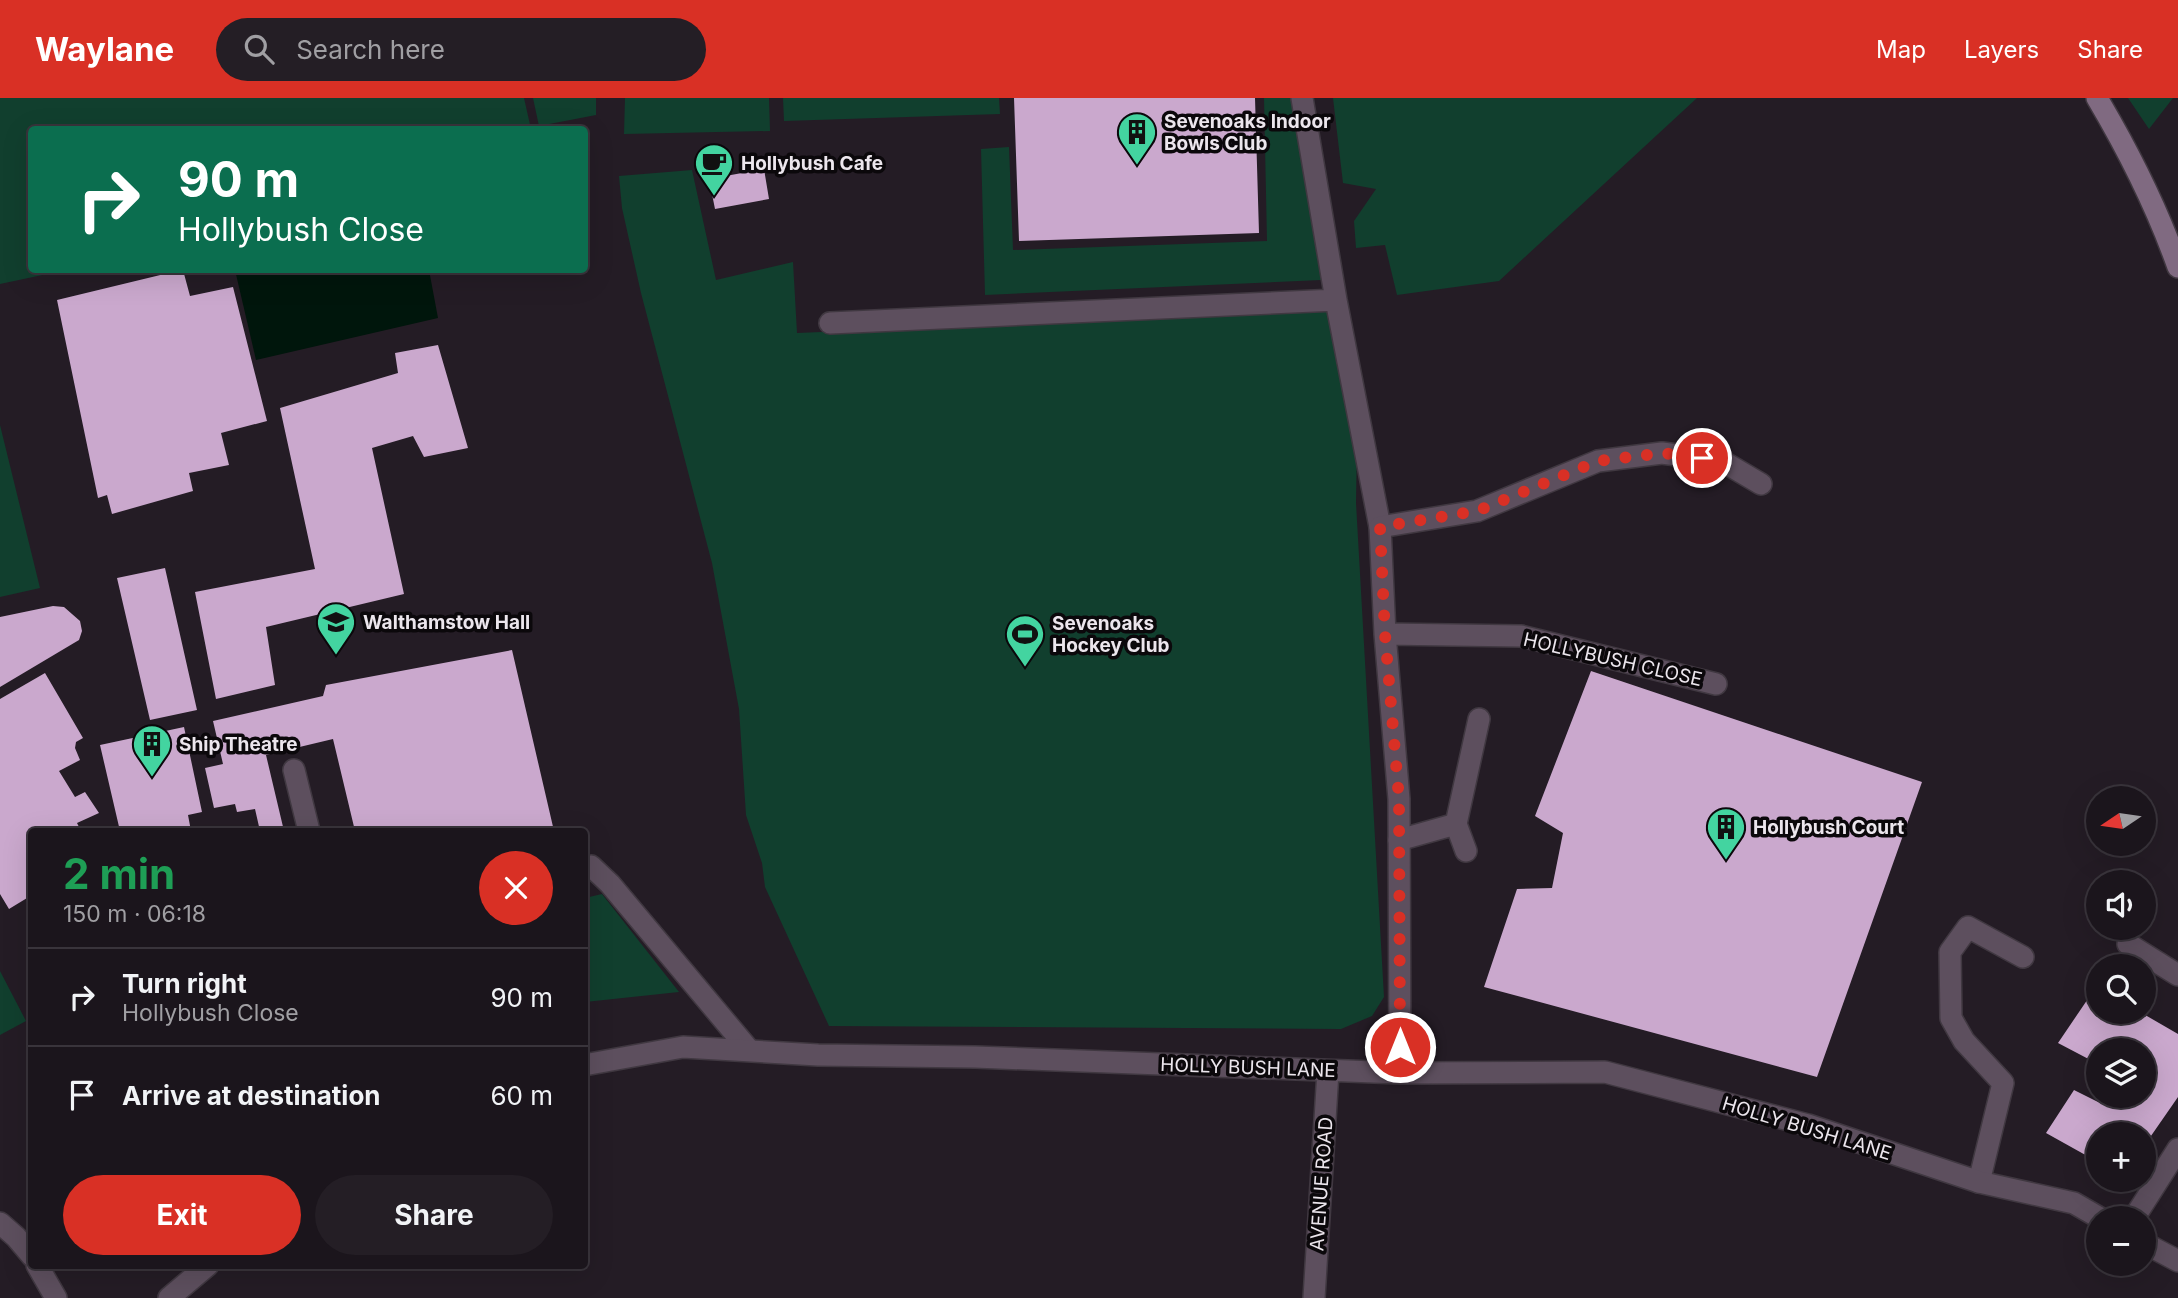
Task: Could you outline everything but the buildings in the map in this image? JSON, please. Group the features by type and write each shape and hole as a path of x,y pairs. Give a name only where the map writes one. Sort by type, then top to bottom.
{"main road":[{"path":"2096,98 2122,141 2148,193 2178,267"}],"street":[{"path":"1302,98 1336,300 1380,527 1385,634 1399,799 1401,1073"},
{"path":"830,323 1336,300"},
{"path":"1380,527 1477,511 1598,461 1662,453 1722,461 1761,484"},
{"name":"HOLLYBUSH CLOSE","path":"1385,634 1521,636 1716,684"},
{"path":"1466,851 1456,824 1479,719"},
{"path":"294,770 308,828"},
{"path":"1399,840 1456,824"},
{"path":"588,867 591,866 610,884 748,1050"},
{"path":"1979,1182 2003,1083 1964,1041 1951,1018 1950,952 1968,927 2023,957"},
{"path":"2128,944 2178,975"},
{"name":"HOLLY BUSH LANE","path":"588,1064 684,1047 818,1055 975,1057 1401,1073 1605,1072 1808,1125 1979,1182 2074,1203 2086,1210"},
{"name":"AVENUE ROAD","path":"1314,1298 1328,1070"},
{"path":"2142,1206 2178,1149"},
{"path":"0,1223 28,1251"},
{"path":"2156,1249 2178,1261"},
{"path":"39,1269 55,1298"},
{"path":"169,1298 203,1269"}],"green space":[{"path":"0,98 524,98 530,126 28,126 28,273 52,273 0,284"},
{"path":"533,98 596,98 596,115 539,126"},
{"path":"625,98 769,98 770,131 624,134"},
{"path":"783,98 999,98 1000,114 784,121"},
{"path":"1264,98 1291,98 1321,280 985,295 981,149 1009,147 1013,250 1267,241"},
{"path":"1333,98 1697,98 1499,281 1397,295 1385,245 1356,248 1354,221 1376,189 1343,183"},
{"path":"2128,98 2173,98 2149,129"},
{"path":"692,170 716,280 793,262 797,333 1330,311 1357,441 1356,503 1384,997 1372,1016 1341,1029 829,1026 765,887 762,863 746,815 739,709 712,563 641,293 622,208 619,176"},
{"path":"0,425 40,588 0,597"},
{"path":"602,894 679,992 588,1002 588,897"},
{"path":"0,971 26,1021 0,1035"}],"shaded area":[{"path":"236,273 430,273 438,318 256,360"}],"place":[{"name":"Sevenoaks Indoor Bowls Club","path":"1137,166"},
{"name":"Hollybush Cafe","path":"714,197"},
{"name":"Walthamstow Hall","path":"336,656"},
{"name":"Sevenoaks Hockey Club","path":"1025,668"},
{"name":"Ship Theatre","path":"152,778"},
{"name":"Hollybush Court","path":"1726,861"}],"route":[{"path":"1400,1047 1399,799 1385,634 1380,527 1477,511 1598,461 1662,453 1702,458"}]}
